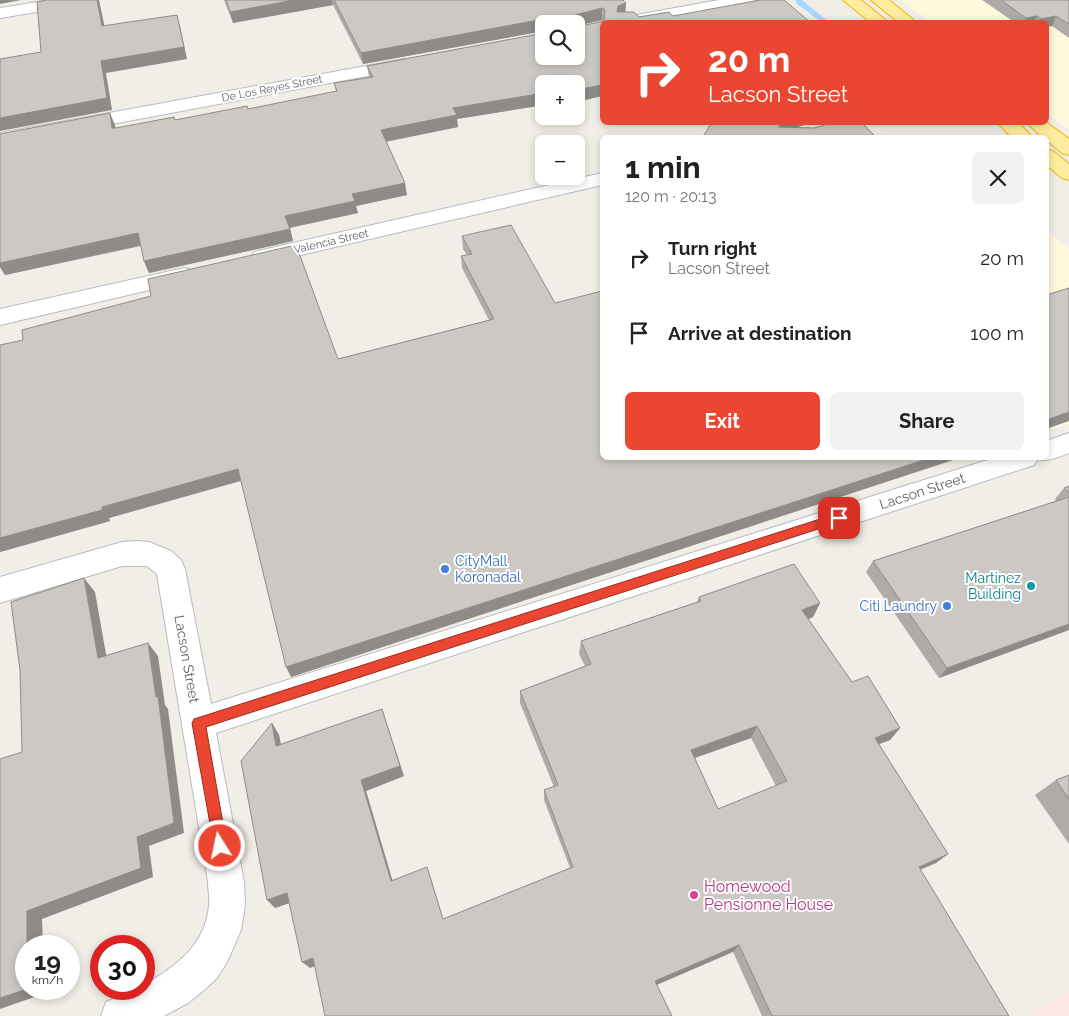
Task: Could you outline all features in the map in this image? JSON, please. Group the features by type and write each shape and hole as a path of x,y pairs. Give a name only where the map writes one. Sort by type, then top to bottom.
{"highway":[{"path":"851,0 877,20"},
{"path":"879,0 905,20"},
{"path":"1009,125 1021,135"},
{"path":"1039,125 1069,149"},
{"path":"1049,157 1069,174"}],"street":[{"path":"0,13 80,0"},
{"path":"636,20 746,0"},
{"name":"De Los Reyes Street","path":"0,139 418,61"},
{"name":"Valencia Street","path":"243,261 600,179"},
{"path":"0,317 204,270"},
{"path":"1049,450 1069,443"},
{"name":"Lacson Street","path":"0,590 122,554 140,552 154,554 164,560 171,569 199,723 1019,460"},
{"path":"120,1016 160,999 181,987 212,953 221,934 227,908 226,882 199,723"}],"shaded area":[{"path":"900,0 1069,0 1069,130 1049,115 1049,20 927,20"},
{"path":"1049,232 1069,249 1069,424 1049,430"},
{"path":"1069,993 1069,1016 1037,1016 1034,1011"}],"building":[{"path":"46,0 97,0 102,26 177,15 184,47 101,61 107,98 0,118 0,59 41,52 37,2"},
{"path":"226,0 294,0 230,12"},
{"path":"334,0 623,0 626,3 618,6 617,12 634,12 639,17 669,12 673,16 760,0 784,0 808,20 604,20 605,10 602,8 575,15 535,15 535,21 361,53"},
{"path":"1001,0 1069,0 1069,24 1056,16 1041,19 1037,16 1026,18"},
{"path":"600,22 600,85 585,88 585,75 535,75 535,94 453,108 457,115 381,130 405,183 352,194 355,201 285,216 290,229 144,261 138,233 0,263 0,134 110,113 112,128 116,128 174,117 175,120 247,106 248,109 337,91 334,83 373,77 367,66 535,35 535,65 585,65 585,25"},
{"path":"710,125 780,125 779,127 814,128 824,125 864,125 874,135 704,135"},
{"name":"CityMall Koronadal","path":"511,225 555,303 600,292 600,460 924,460 286,667 238,469 102,507 102,510 0,538 0,345 23,340 22,330 151,296 148,279 296,245 338,359 494,319 461,256 472,254 462,236"},
{"path":"1069,288 1069,412 1049,419 1049,294"},
{"path":"1069,486 1069,493 1064,488"},
{"path":"1069,497 1069,624 947,668 873,561"},
{"path":"794,564 820,603 802,610 852,682 868,676 900,728 875,738 948,854 919,867 1009,1016 772,1016 739,945 655,981 672,1016 325,1016 313,958 302,962 287,893 267,900 241,761 272,723 276,746 382,709 400,766 361,780 391,881 427,867 443,919 573,867 544,790 558,785 520,691 591,664 581,641 701,601 699,597","holes":["757,726 787,781 718,809 691,750"]},
{"path":"84,578 98,658 148,643 156,697 158,696 174,823 137,837 141,868 27,911 27,935 15,935 15,993 0,998 0,759 22,752 20,670 11,602"},
{"path":"1069,775 1069,799 1056,780"}],"waterway":[{"path":"799,1 823,20"}],"place":[{"name":"CityMall Koronadal","path":"445,569"},
{"name":"Martinez Building","path":"1031,586"},
{"name":"Citi Laundry","path":"947,606"},
{"name":"Homewood Pensionne House","path":"694,895"}],"route":[{"path":"220,846 199,723 839,518"}]}
